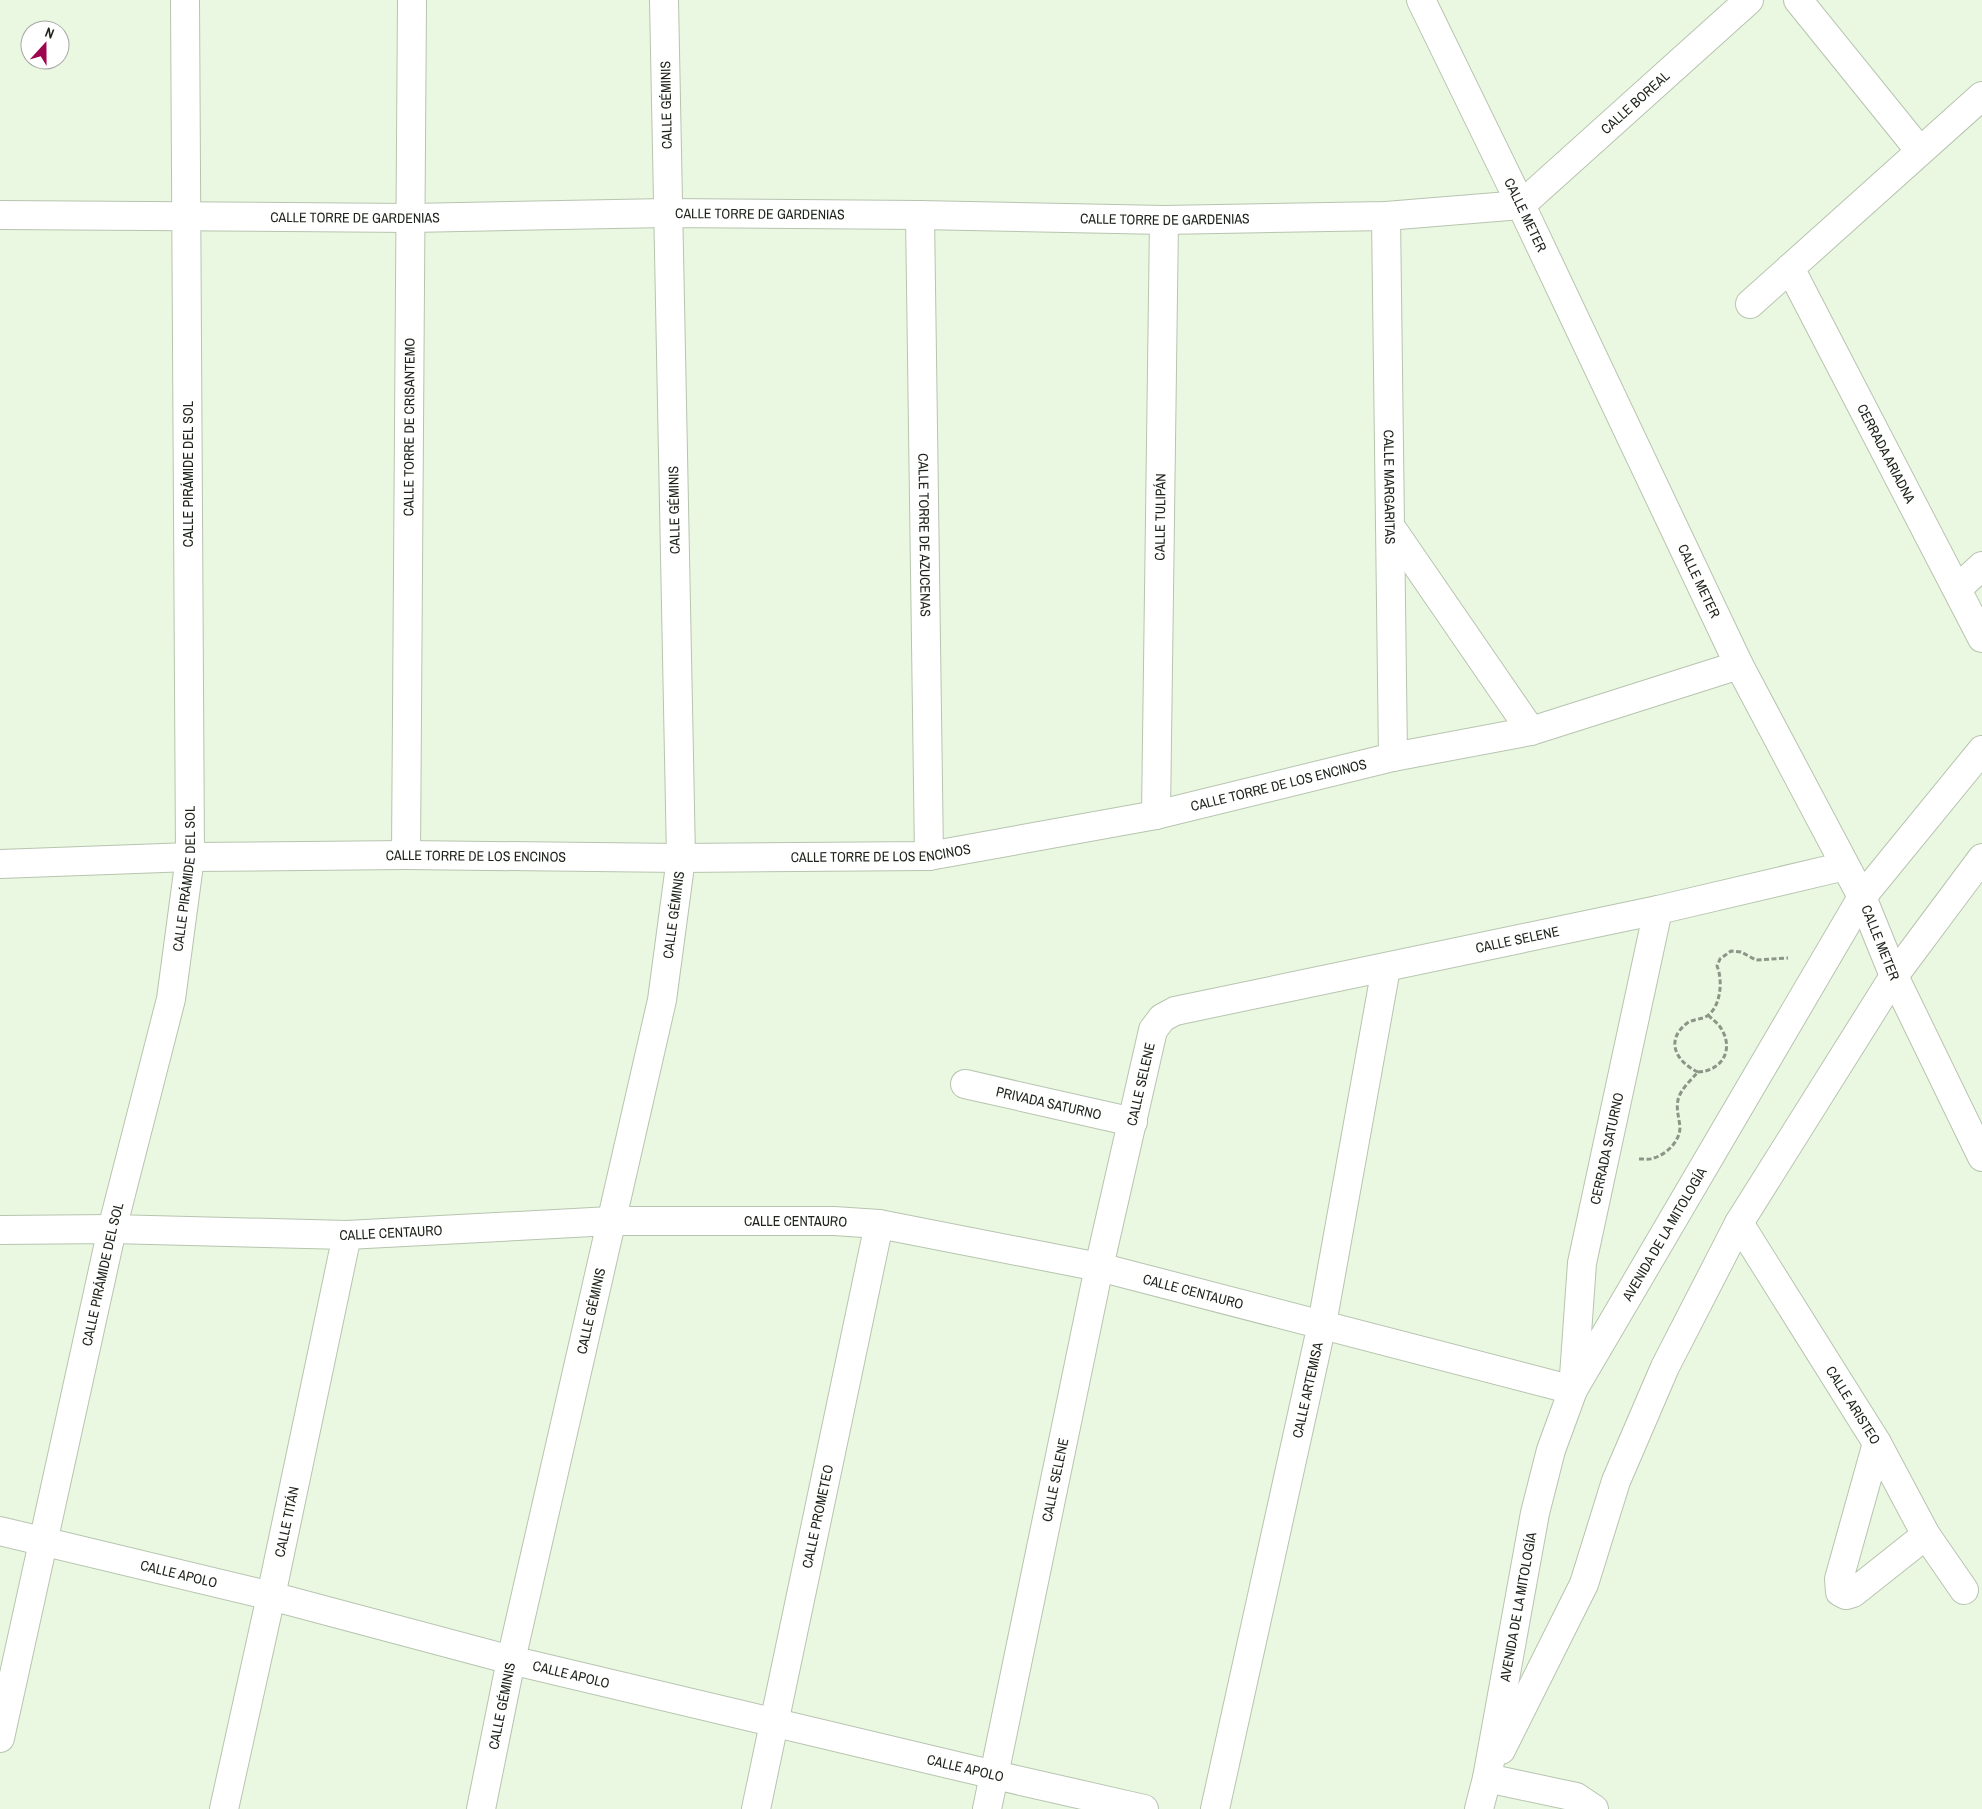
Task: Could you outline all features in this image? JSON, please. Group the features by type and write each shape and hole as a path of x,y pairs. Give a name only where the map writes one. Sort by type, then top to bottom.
{"street":[{"name":"CALLE PIRÁMIDE DEL SOL","path":"0,1738 112,1229 170,999 190,857 185,0"},
{"name":"CALLE TORRE DE CRISANTEMO","path":"406,855 412,0"},
{"name":"CALLE GÉMINIS","path":"481,1809 511,1660 662,1000 681,858 664,0"},
{"name":"CALLE METER","path":"1421,0 1739,665 1862,897 1894,976 1982,1157"},
{"name":"CALLE BOREAL","path":"1520,205 1749,0"},
{"path":"1798,0 1920,151"},
{"path":"1750,304 1982,96"},
{"name":"CALLE TORRE DE GARDENIAS","path":"0,215 411,218 668,213 920,215 1164,220 1386,216 1520,205"},
{"name":"CALLE TORRE DE AZUCENAS","path":"920,215 929,856"},
{"name":"CALLE MARGARITAS","path":"1386,216 1393,757"},
{"name":"CALLE TULIPÁN","path":"1156,815 1164,220"},
{"name":"CERRADA ARIADNA","path":"1790,268 1982,638"},
{"path":"1390,526 1531,731"},
{"path":"1957,589 1982,566"},
{"name":"CALLE TORRE DE LOS ENCINOS","path":"0,864 190,857 406,855 681,858 929,856 1156,815 1393,757 1531,731 1739,665"},
{"name":"AVENIDA DE LA MITOLOGÍA","path":"1479,1809 1487,1778 1534,1514 1551,1450 1573,1390 1862,897 1982,750"},
{"name":"AVENIDA DE LA MITOLOGÍA","path":"1487,1778 1584,1584 1616,1481 1665,1367 1738,1223 1894,976 1982,858"},
{"name":"CALLE SELENE","path":"987,1809 1099,1267 1153,1030 1162,1018 1174,1011 1658,910 1845,866"},
{"name":"CERRADA SATURNO","path":"1573,1390 1582,1263 1658,910"},
{"name":"CALLE ARTEMISA","path":"1215,1809 1322,1324 1386,968"},
{"name":"PRIVADA SATURNO","path":"965,1084 1133,1122"},
{"name":"CALLE CENTAURO","path":"0,1230 112,1229 347,1235 611,1221 834,1221 879,1224 1099,1267 1573,1390"},
{"name":"CALLE ARISTEO","path":"1738,1223 1876,1443 1926,1535 1964,1590"},
{"name":"CALLE PROMETEO","path":"756,1809 879,1224"},
{"name":"CALLE TITÁN","path":"224,1809 347,1235"},
{"path":"1876,1443 1839,1579 1840,1592 1846,1595 1853,1594 1926,1535"},
{"name":"CALLE APOLO","path":"0,1531 271,1596 511,1660 1144,1809"},
{"path":"1487,1778 1576,1797 1594,1809"}],"path":[{"path":"1708,1015 1722,1030 1726,1051 1722,1061 1713,1069 1698,1072 1688,1067 1677,1055 1675,1040 1686,1024 1708,1015 1718,1001 1720,973 1717,966 1720,959 1726,953 1731,951 1741,952 1756,960 1828,954"},
{"path":"1603,1160 1654,1159 1666,1152 1679,1134 1679,1116 1676,1109 1678,1098 1698,1072"}]}
